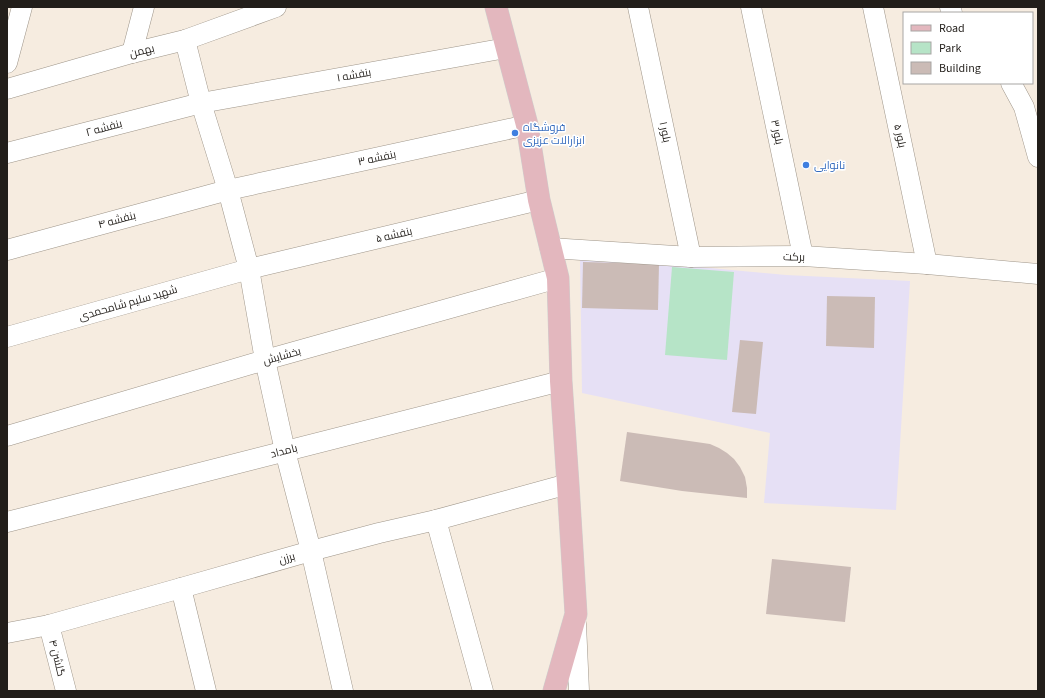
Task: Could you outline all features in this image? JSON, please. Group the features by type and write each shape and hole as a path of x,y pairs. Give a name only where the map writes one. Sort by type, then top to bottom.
{"main road":[{"path":"496,7 527,125 539,200 558,278 561,381 576,614 554,691"}],"street":[{"path":"7,63 22,7"},
{"path":"132,53 144,7"},
{"name":"بهمن","path":"7,89 132,53 185,40 276,7"},
{"name":"بلور ۱","path":"638,7 691,257"},
{"name":"بلور ۳","path":"750,7 803,256"},
{"name":"بلور ۵","path":"873,7 927,264"},
{"path":"185,40 201,103 228,190 249,269 265,360 285,451 311,551 343,691"},
{"name":"بنفشه ۱","path":"201,103 506,48"},
{"path":"1012,84 1024,107 1038,157"},
{"name":"بنفشه ۲","path":"7,154 201,103"},
{"name":"بنفشه ۳","path":"228,190 527,125"},
{"name":"بنفشه ۴","path":"7,250 228,190"},
{"name":"بنفشه ۵","path":"249,269 539,200"},
{"name":"برکت","path":"550,248 691,257 803,256 927,264 1038,274"},
{"name":"شهید سلیم شامحمدی","path":"7,337 249,269"},
{"name":"بخشایش","path":"7,436 265,360 558,278"},
{"name":"بامداد","path":"7,522 561,381"},
{"name":"برزن","path":"7,633 49,625 311,551 436,520 568,484"},
{"path":"436,520 483,691"},
{"path":"181,588 206,691"},
{"path":"576,614 579,691"},
{"name":"گلشن ۴","path":"49,625 66,691"}],"shaded area":[{"path":"580,256 786,275 910,281 896,510 764,503 770,433 582,393"}],"green space":[{"path":"672,267 734,272 727,360 665,355"}],"building":[{"path":"583,262 659,264 658,310 582,308"},
{"path":"827,296 875,297 874,348 826,346"},
{"path":"740,340 763,342 756,414 732,412"},
{"path":"627,432 710,444 719,448 734,459 740,467 745,477 747,498 682,491 620,481"},
{"path":"772,559 851,567 845,622 766,614"}],"place":[{"name":"فروشگاه ابزارالات عزیزی","path":"515,133"},
{"name":"نانوایی","path":"806,165"}]}
